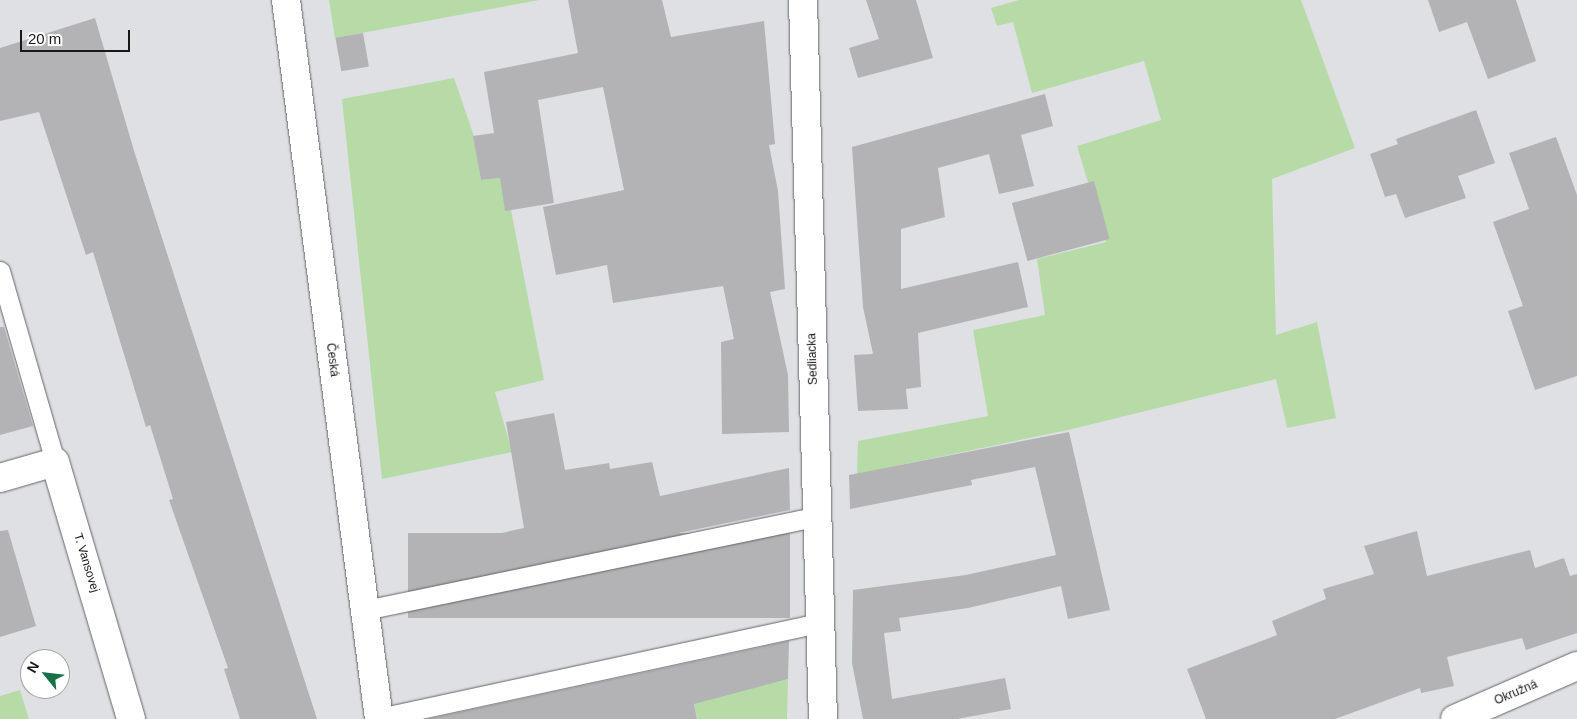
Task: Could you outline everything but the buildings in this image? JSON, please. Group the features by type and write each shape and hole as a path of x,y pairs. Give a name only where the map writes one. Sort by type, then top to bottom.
{"street":[{"name":"Česká","path":"286,0 379,718"},
{"name":"Sedliacka","path":"803,0 823,719"},
{"path":"0,478 55,462"},
{"name":"T. Vansovej","path":"55,462 131,719"},
{"name":"Okružná","path":"1455,719 1577,666"}],"lane":[{"path":"0,270 55,462"},
{"path":"365,610 818,516"},
{"path":"379,718 820,623"}],"green space":[{"path":"329,0 539,0 335,38"},
{"path":"1019,0 1301,0 1355,148 1272,179 1276,335 1317,322 1336,418 1287,428 1276,379 1068,430 857,474 858,441 988,416 973,330 1045,315 1037,259 1106,242 1077,146 1161,120 1144,61 1032,93 1013,22 997,26 991,8"},
{"path":"454,78 474,136 481,180 500,178 511,210 544,380 495,392 512,452 382,479 342,99"},
{"path":"788,679 787,719 697,719 694,703"},
{"path":"20,690 20,699 23,699 29,719 0,719 0,696"}]}
